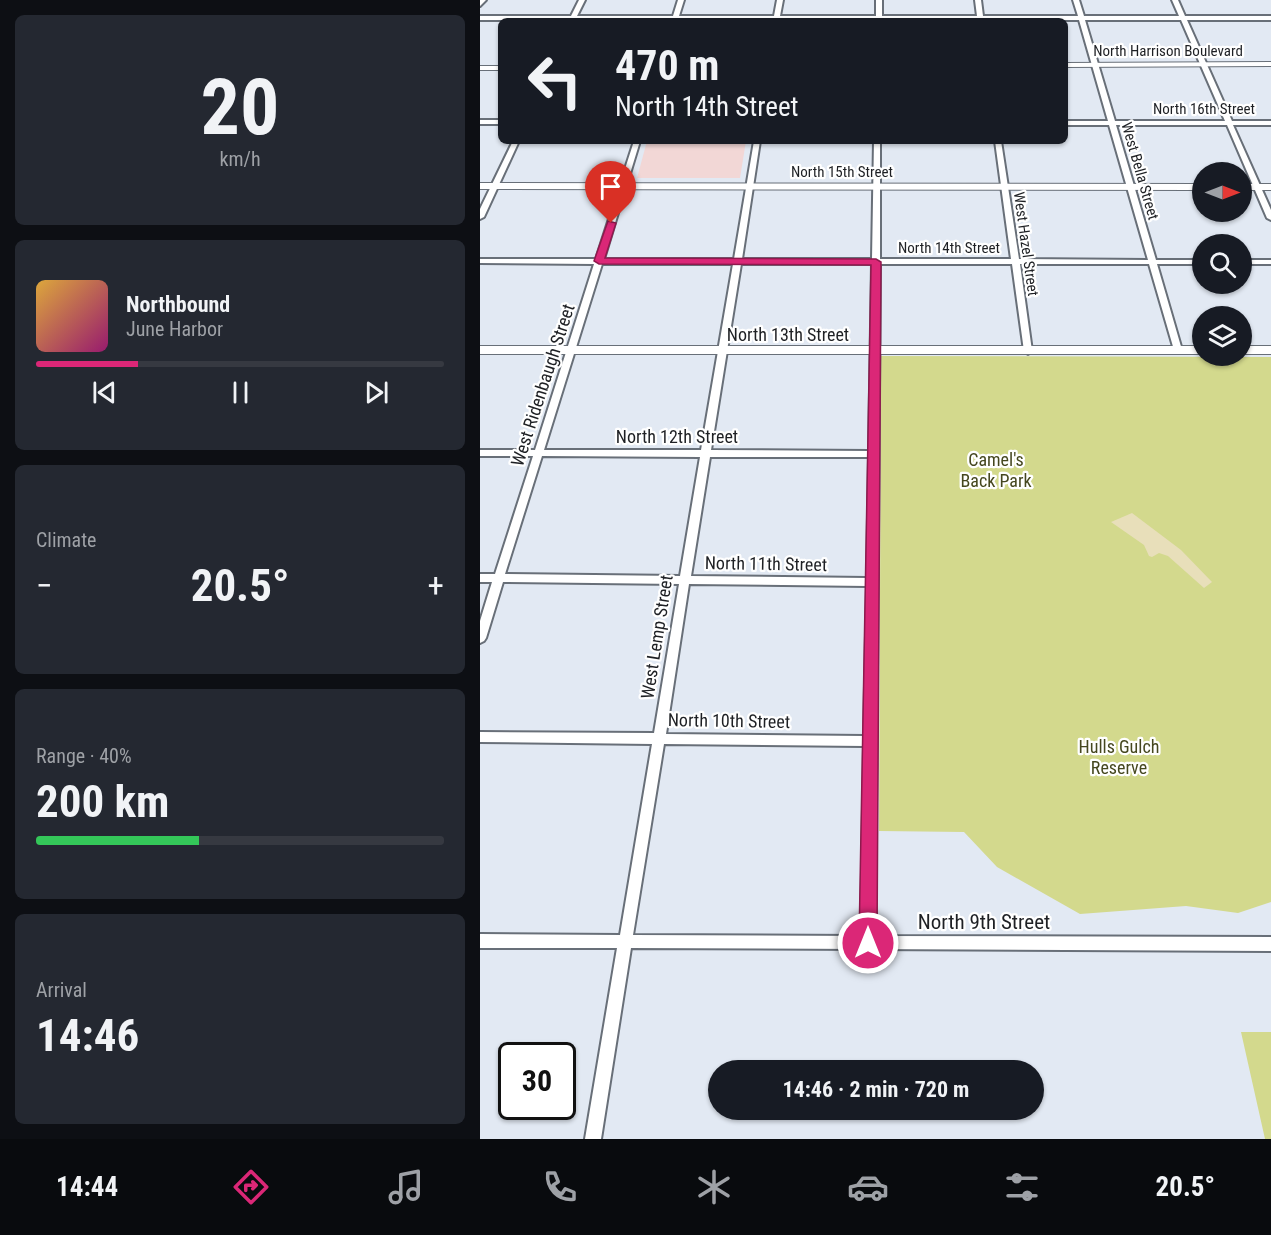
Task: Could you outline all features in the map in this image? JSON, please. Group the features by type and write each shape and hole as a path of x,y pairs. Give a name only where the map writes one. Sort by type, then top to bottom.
{"street":[{"path":"480,4 483,0"},
{"path":"573,18 582,0"},
{"path":"675,18 681,0"},
{"path":"776,18 780,0"},
{"path":"879,0 879,18"},
{"path":"978,0 981,18"},
{"name":"West Bella Street","path":"1076,0 1179,350"},
{"path":"1174,0 1271,218"},
{"path":"480,18 498,18"},
{"path":"1068,18 1271,18"},
{"path":"480,64 498,64"},
{"name":"North Harrison Boulevard","path":"1068,64 1096,67"},
{"name":"North Harrison Boulevard","path":"1204,67 1271,64"},
{"name":"North Harrison Boulevard","path":"1068,69 1204,67 1271,69"},
{"path":"480,69 498,68"},
{"path":"480,122 498,122"},
{"name":"North 16th Street","path":"1068,123 1271,123"},
{"path":"480,217 515,144"},
{"name":"West Ridenbaugh Street","path":"480,638 636,144"},
{"name":"West Lemp Street","path":"593,1139 756,144"},
{"path":"868,943 877,144"},
{"name":"West Hazel Street","path":"998,144 1028,351"},
{"name":"North 15th Street","path":"480,186 1192,187"},
{"path":"1252,187 1271,187"},
{"name":"North 14th Street","path":"480,261 1192,262"},
{"path":"1252,262 1271,262"},
{"name":"North 13th Street","path":"480,350 875,352 1192,350"},
{"path":"1252,350 1271,350"},
{"name":"North 12th Street","path":"480,453 874,454"},
{"name":"North 11th Street","path":"480,578 685,578 872,582"},
{"name":"North 10th Street","path":"480,737 870,741"},
{"name":"North 9th Street","path":"480,941 1271,944"}],"shaded area":[{"path":"646,144 746,144 740,178 637,178"}],"green space":[{"path":"881,356 1192,357 1192,366 1252,366 1252,357 1271,357 1271,902 1238,913 1186,906 1080,914 997,867 964,832 879,831"},
{"path":"1241,1032 1271,1032 1271,1139 1265,1139"}],"sand":[{"path":"1132,513 1181,550 1212,582 1204,588 1168,556 1159,553 1152,557 1149,556 1144,545 1111,522"}],"route":[{"path":"611,223 599,261 876,262 868,943"}],"park label":[{"name":"Camel's Back Park","path":"996,470"},
{"name":"Hulls Gulch Reserve","path":"1119,757"}]}
